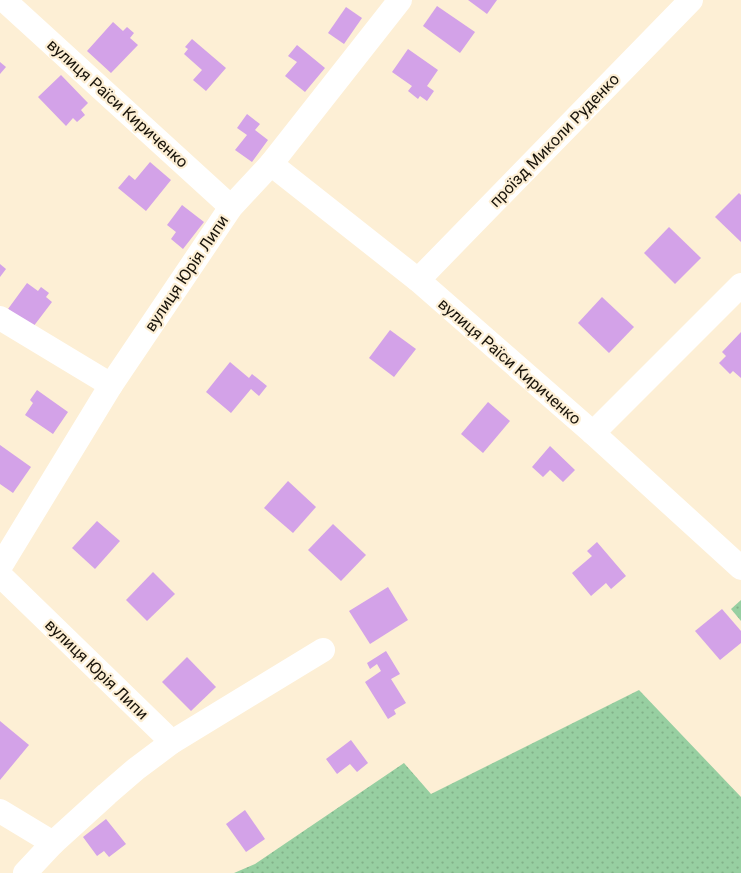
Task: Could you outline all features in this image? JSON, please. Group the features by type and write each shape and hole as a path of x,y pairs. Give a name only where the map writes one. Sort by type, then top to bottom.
{"street":[{"name":"вулиця Раїси Кириченко","path":"4,0 231,207"},
{"name":"вулиця Юрія Липи","path":"0,567 111,385 231,207 271,164 400,0"},
{"name":"проїзд Миколи Руденко","path":"418,280 691,0"},
{"name":"вулиця Раїси Кириченко","path":"271,164 418,280 593,433 741,568"},
{"path":"593,433 741,285"},
{"path":"0,318 111,385"},
{"name":"вулиця Юрія Липи","path":"0,575 172,742"},
{"path":"25,873 53,843 136,769 172,742 323,650"},
{"path":"0,811 53,843"}],"green space":[{"path":"741,600 741,621 731,609"},
{"path":"639,690 741,797 741,873 234,873 255,864 404,763 431,794"}],"building":[{"path":"468,0 497,0 487,14"},
{"path":"437,6 475,32 460,53 423,26"},
{"path":"346,7 362,18 344,44 328,33"},
{"path":"113,22 123,31 127,27 134,33 130,38 138,45 111,73 87,51"},
{"path":"192,39 226,68 206,91 193,80 202,70 184,54 188,49 185,47"},
{"path":"297,45 325,68 305,92 285,76 297,62 288,56"},
{"path":"408,49 438,70 427,86 434,91 427,101 420,96 418,99 408,91 412,86 392,72"},
{"path":"0,62 6,67 0,74"},
{"path":"61,75 88,103 81,110 85,115 77,122 73,118 66,126 38,97"},
{"path":"247,114 260,124 255,130 268,140 252,162 235,150 247,135 237,128"},
{"path":"150,162 171,180 146,211 118,188 129,175 135,180"},
{"path":"739,193 741,195 741,242 715,217"},
{"path":"182,205 204,222 183,249 171,239 176,232 167,225"},
{"path":"669,227 701,258 675,284 644,253"},
{"path":"0,264 6,269 0,277"},
{"path":"27,283 38,291 41,287 49,293 46,297 52,302 33,327 8,309"},
{"path":"602,297 634,327 609,353 578,323"},
{"path":"390,330 416,349 394,377 369,358"},
{"path":"741,332 741,378 733,371 730,374 719,363 726,356 722,352"},
{"path":"230,362 249,378 252,374 267,386 259,396 251,389 231,413 206,392"},
{"path":"37,390 68,412 53,434 25,415 33,403 30,400"},
{"path":"488,402 510,421 483,453 461,434"},
{"path":"0,445 31,467 13,493 0,484"},
{"path":"550,446 575,470 563,482 550,470 543,477 532,467"},
{"path":"288,481 316,507 293,533 264,508"},
{"path":"97,521 120,541 95,569 72,548"},
{"path":"333,524 366,555 341,581 308,550"},
{"path":"597,542 626,576 611,589 606,583 591,596 572,573 592,556 587,551"},
{"path":"153,572 175,594 147,621 126,600"},
{"path":"388,587 408,620 370,644 349,611"},
{"path":"722,609 741,631 741,643 720,660 695,631"},
{"path":"386,651 400,674 391,679 406,703 394,710 396,714 388,719 365,682 381,671 377,664 370,669 367,663"},
{"path":"187,657 216,687 191,711 162,682"},
{"path":"0,721 29,745 0,780"},
{"path":"351,740 368,763 357,772 350,764 337,774 326,759"},
{"path":"245,810 265,839 246,852 226,824"},
{"path":"106,819 126,844 109,857 104,851 97,856 83,837"}]}
